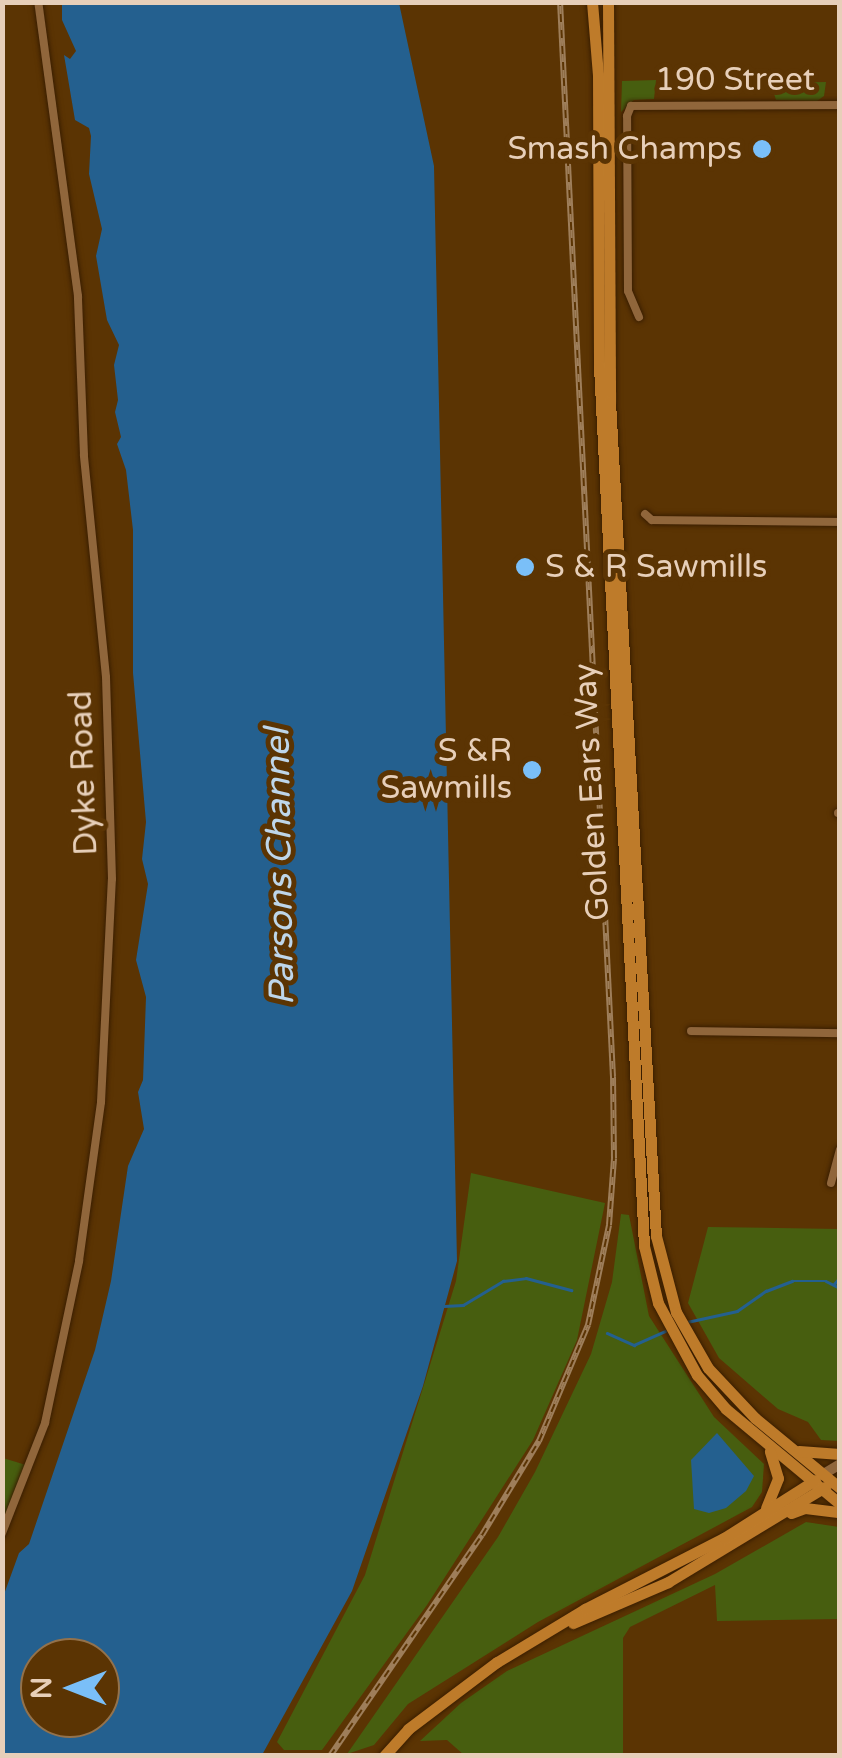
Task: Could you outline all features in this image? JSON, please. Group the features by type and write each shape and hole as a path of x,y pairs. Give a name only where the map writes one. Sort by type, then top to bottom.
{"main road":[{"name":"Golden Ears Way","path":"592,2 598,75 599,366 641,1221 654,1290 726,1409 768,1447 828,1483"},
{"name":"Golden Ears Way","path":"608,2 610,401 655,1219 663,1271 703,1372 793,1449 828,1483 840,1504"},
{"path":"768,1447 778,1478 769,1516"},
{"path":"793,1449 823,1456 840,1454"},
{"path":"384,1756 408,1728 455,1690 585,1610 828,1483 840,1464"},
{"path":"769,1516 805,1508 840,1512"}],"street":[{"name":"Dyke Road","path":"2,1533 45,1423 79,1261 101,1102 112,879 106,677 84,455 78,296 38,2"},
{"name":"190 Street","path":"639,318 628,291 627,116 631,106 840,105"},
{"path":"644,514 652,520 840,522"},
{"path":"692,1031 840,1032"},
{"path":"831,1183 840,1150"}],"green space":[{"path":"656,80 654,99 634,100 621,112 622,81"},
{"path":"826,82 824,96 817,101 776,100 772,87 772,83"},
{"path":"471,1173 605,1203 577,1340 533,1440 427,1605 322,1750 284,1750 277,1742 365,1575 456,1281"},
{"path":"621,1214 629,1215 649,1316 714,1417 764,1464 762,1492 752,1507 538,1622 408,1704 374,1745 347,1754 498,1537 535,1472 591,1354 612,1282"},
{"path":"708,1227 839,1229 839,1441 821,1440 808,1422 778,1409 719,1358 688,1303"},
{"path":"2,1459 26,1465 3,1519"},
{"path":"806,1522 839,1527 839,1619 717,1621 715,1585 630,1627 623,1638 623,1755 464,1755 447,1740 420,1741 461,1703 507,1671 715,1574"}],"water":[{"name":"Parsons Channel","path":"62,3 399,3 434,166 457,1261 423,1386 352,1591 262,1755 3,1755 3,1597 19,1553 29,1544 95,1350 111,1281 128,1166 144,1129 138,1092 143,1080 146,997 136,960 148,884 142,859 146,822 133,673 133,530 126,470 117,444 121,437 115,412 118,400 114,365 119,345 107,320 96,256 102,229 89,174 91,136 89,128 75,120 64,55 70,59 76,51 62,20"},
{"path":"717,1433 754,1476 746,1491 726,1508 709,1513 694,1509 691,1460"}],"waterway":[{"path":"834,1284 840,1277"},
{"path":"444,1306 463,1305 503,1281 526,1278 571,1290"},
{"path":"687,1322 737,1311 766,1291 792,1281 826,1281 840,1288"},
{"path":"607,1333 634,1345 665,1331"}],"railway":[{"path":"330,1756 482,1535 539,1441 588,1325 609,1225 614,1158 613,1077 560,2"}],"place":[{"name":"Smash Champs","path":"762,149"},
{"name":"S & R Sawmills","path":"525,567"},
{"name":"S &R Sawmills","path":"532,770"}]}
